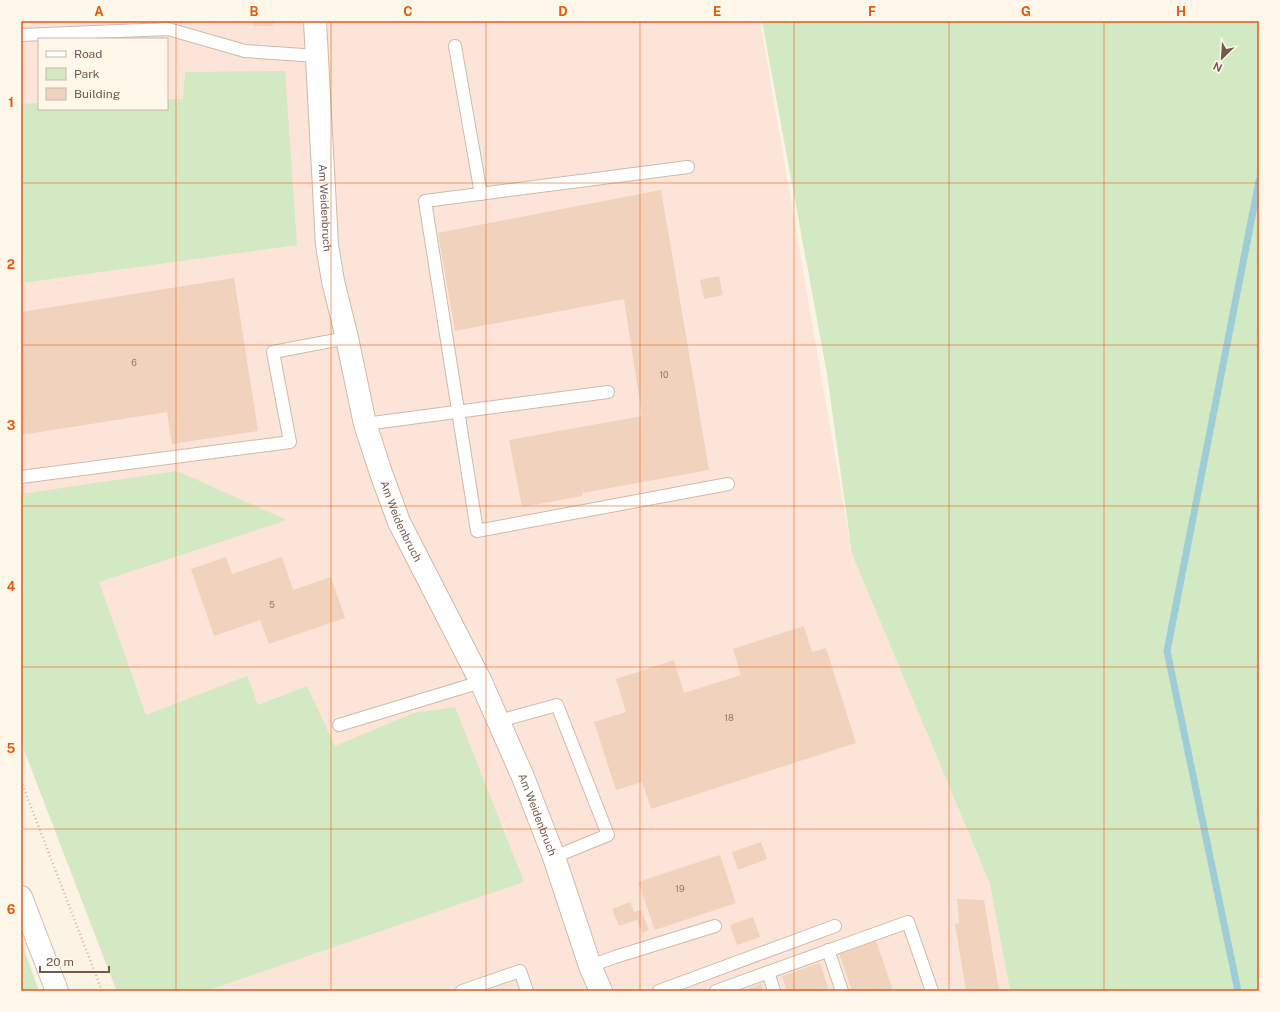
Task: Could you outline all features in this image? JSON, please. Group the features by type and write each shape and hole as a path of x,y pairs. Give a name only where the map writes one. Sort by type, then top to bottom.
{"street":[{"name":"Am Weidenbruch","path":"315,21 327,245 333,281 348,338 365,424 399,522 481,682 524,777 554,857 590,966 601,991"},
{"path":"21,897 57,991"}],"lane":[{"path":"21,35 168,29 245,51 317,56"},
{"path":"455,46 481,194"},
{"path":"688,167 425,201 477,531 728,484"},
{"path":"21,477 290,442 273,352 348,338"},
{"path":"365,424 608,392"},
{"path":"339,724 481,682"},
{"path":"498,720 557,705 608,835 554,857"},
{"path":"716,991 908,922 932,991"},
{"path":"590,966 715,926"},
{"path":"659,991 835,926"},
{"path":"828,950 842,991"},
{"path":"462,991 520,971 527,991"},
{"path":"768,972 774,991"}],"path":[{"path":"21,781 102,991"}],"shaded area":[{"path":"21,21 760,21 852,554 990,884 1010,991 116,991 21,742"}],"green space":[{"path":"762,21 1259,21 1259,991 1010,991 990,884 852,554 827,374"},
{"path":"285,71 297,245 21,283 21,104 38,103 38,110 168,110 168,99 183,99 185,72"},
{"path":"177,471 287,520 99,582 146,715 247,676 258,705 307,686 335,746 414,713 455,707 524,882 206,991 117,991 21,742 21,494"},
{"path":"21,941 39,991 21,991"}],"building":[{"path":"253,21 273,21 273,26 253,26"},
{"path":"661,190 709,470 582,493 582,496 522,507 509,440 642,416 624,299 455,331 438,233"},
{"path":"719,276 723,295 704,299 700,280"},
{"path":"234,278 258,431 172,444 167,412 21,435 21,312"},
{"path":"226,557 232,574 282,557 293,590 331,577 345,618 269,644 260,620 214,636 191,569"},
{"path":"804,626 812,652 826,648 856,743 651,809 642,782 616,790 594,722 626,712 616,679 674,660 684,693 741,675 733,649"},
{"path":"761,842 767,859 738,870 732,852"},
{"path":"720,855 736,903 655,930 638,882"},
{"path":"957,899 984,900 999,991 966,991 955,924 959,923"},
{"path":"630,902 634,912 641,910 649,930 642,933 637,920 619,926 612,909"},
{"path":"753,917 760,937 737,945 730,925"},
{"path":"876,941 893,991 852,991 839,954"},
{"path":"820,963 829,991 787,991 782,976"},
{"path":"761,984 763,991 743,991"}],"waterway":[{"path":"1238,991 1167,651 1259,181"}]}
